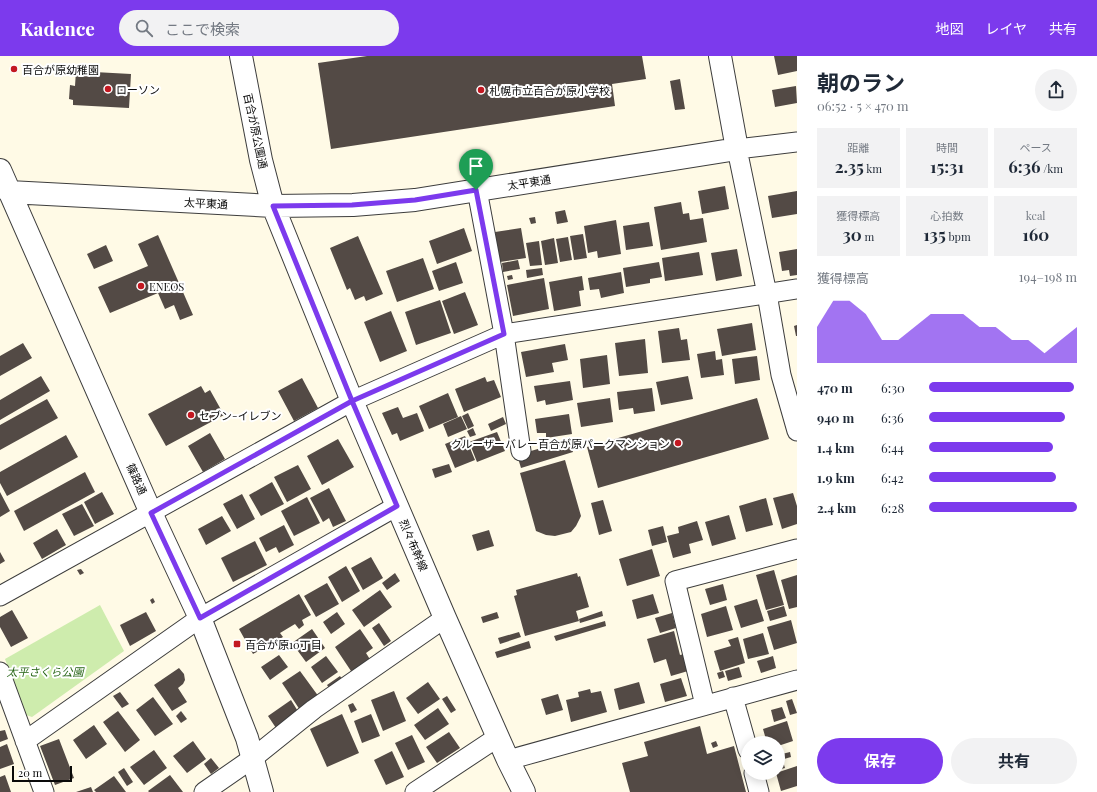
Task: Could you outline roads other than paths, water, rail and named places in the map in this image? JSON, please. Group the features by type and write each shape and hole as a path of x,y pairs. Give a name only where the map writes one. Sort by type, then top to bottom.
{"street":[{"name":"百合が原公園通","path":"241,56 261,160 273,206"},
{"path":"720,56 737,149 767,294 781,375 797,431"},
{"path":"737,149 797,142"},
{"name":"太平東通","path":"5,195 273,206 352,205 399,201 476,190 737,149"},
{"name":"篠路通","path":"0,170 5,195 200,618 247,738 262,792"},
{"path":"476,190 504,334 521,451"},
{"name":"烈々布幹線","path":"273,206 352,401 445,618 508,760 524,792"},
{"path":"0,596 352,401 504,334 797,289"},
{"path":"25,741 200,618 397,506"},
{"path":"705,705 675,581 797,548"},
{"path":"204,792 253,758 314,709 445,618"},
{"path":"0,672 44,792"},
{"path":"508,760 797,680"},
{"path":"734,697 744,736"},
{"path":"415,792 498,737"},
{"path":"756,780 759,792"}],"place":[{"name":"百合が原幼稚園","path":"14,69"},
{"name":"ローソン","path":"108,89"},
{"name":"札幌市立百合が原小学校","path":"481,90"},
{"name":"ENEOS","path":"141,286"},
{"name":"セブン-イレブン","path":"191,415"},
{"name":"クルーザーバレー百合が原パークマンション","path":"678,443"},
{"name":"百合が原10丁目","path":"237,644"}],"park label":[{"name":"太平さくら公園","path":"45,671"}]}
